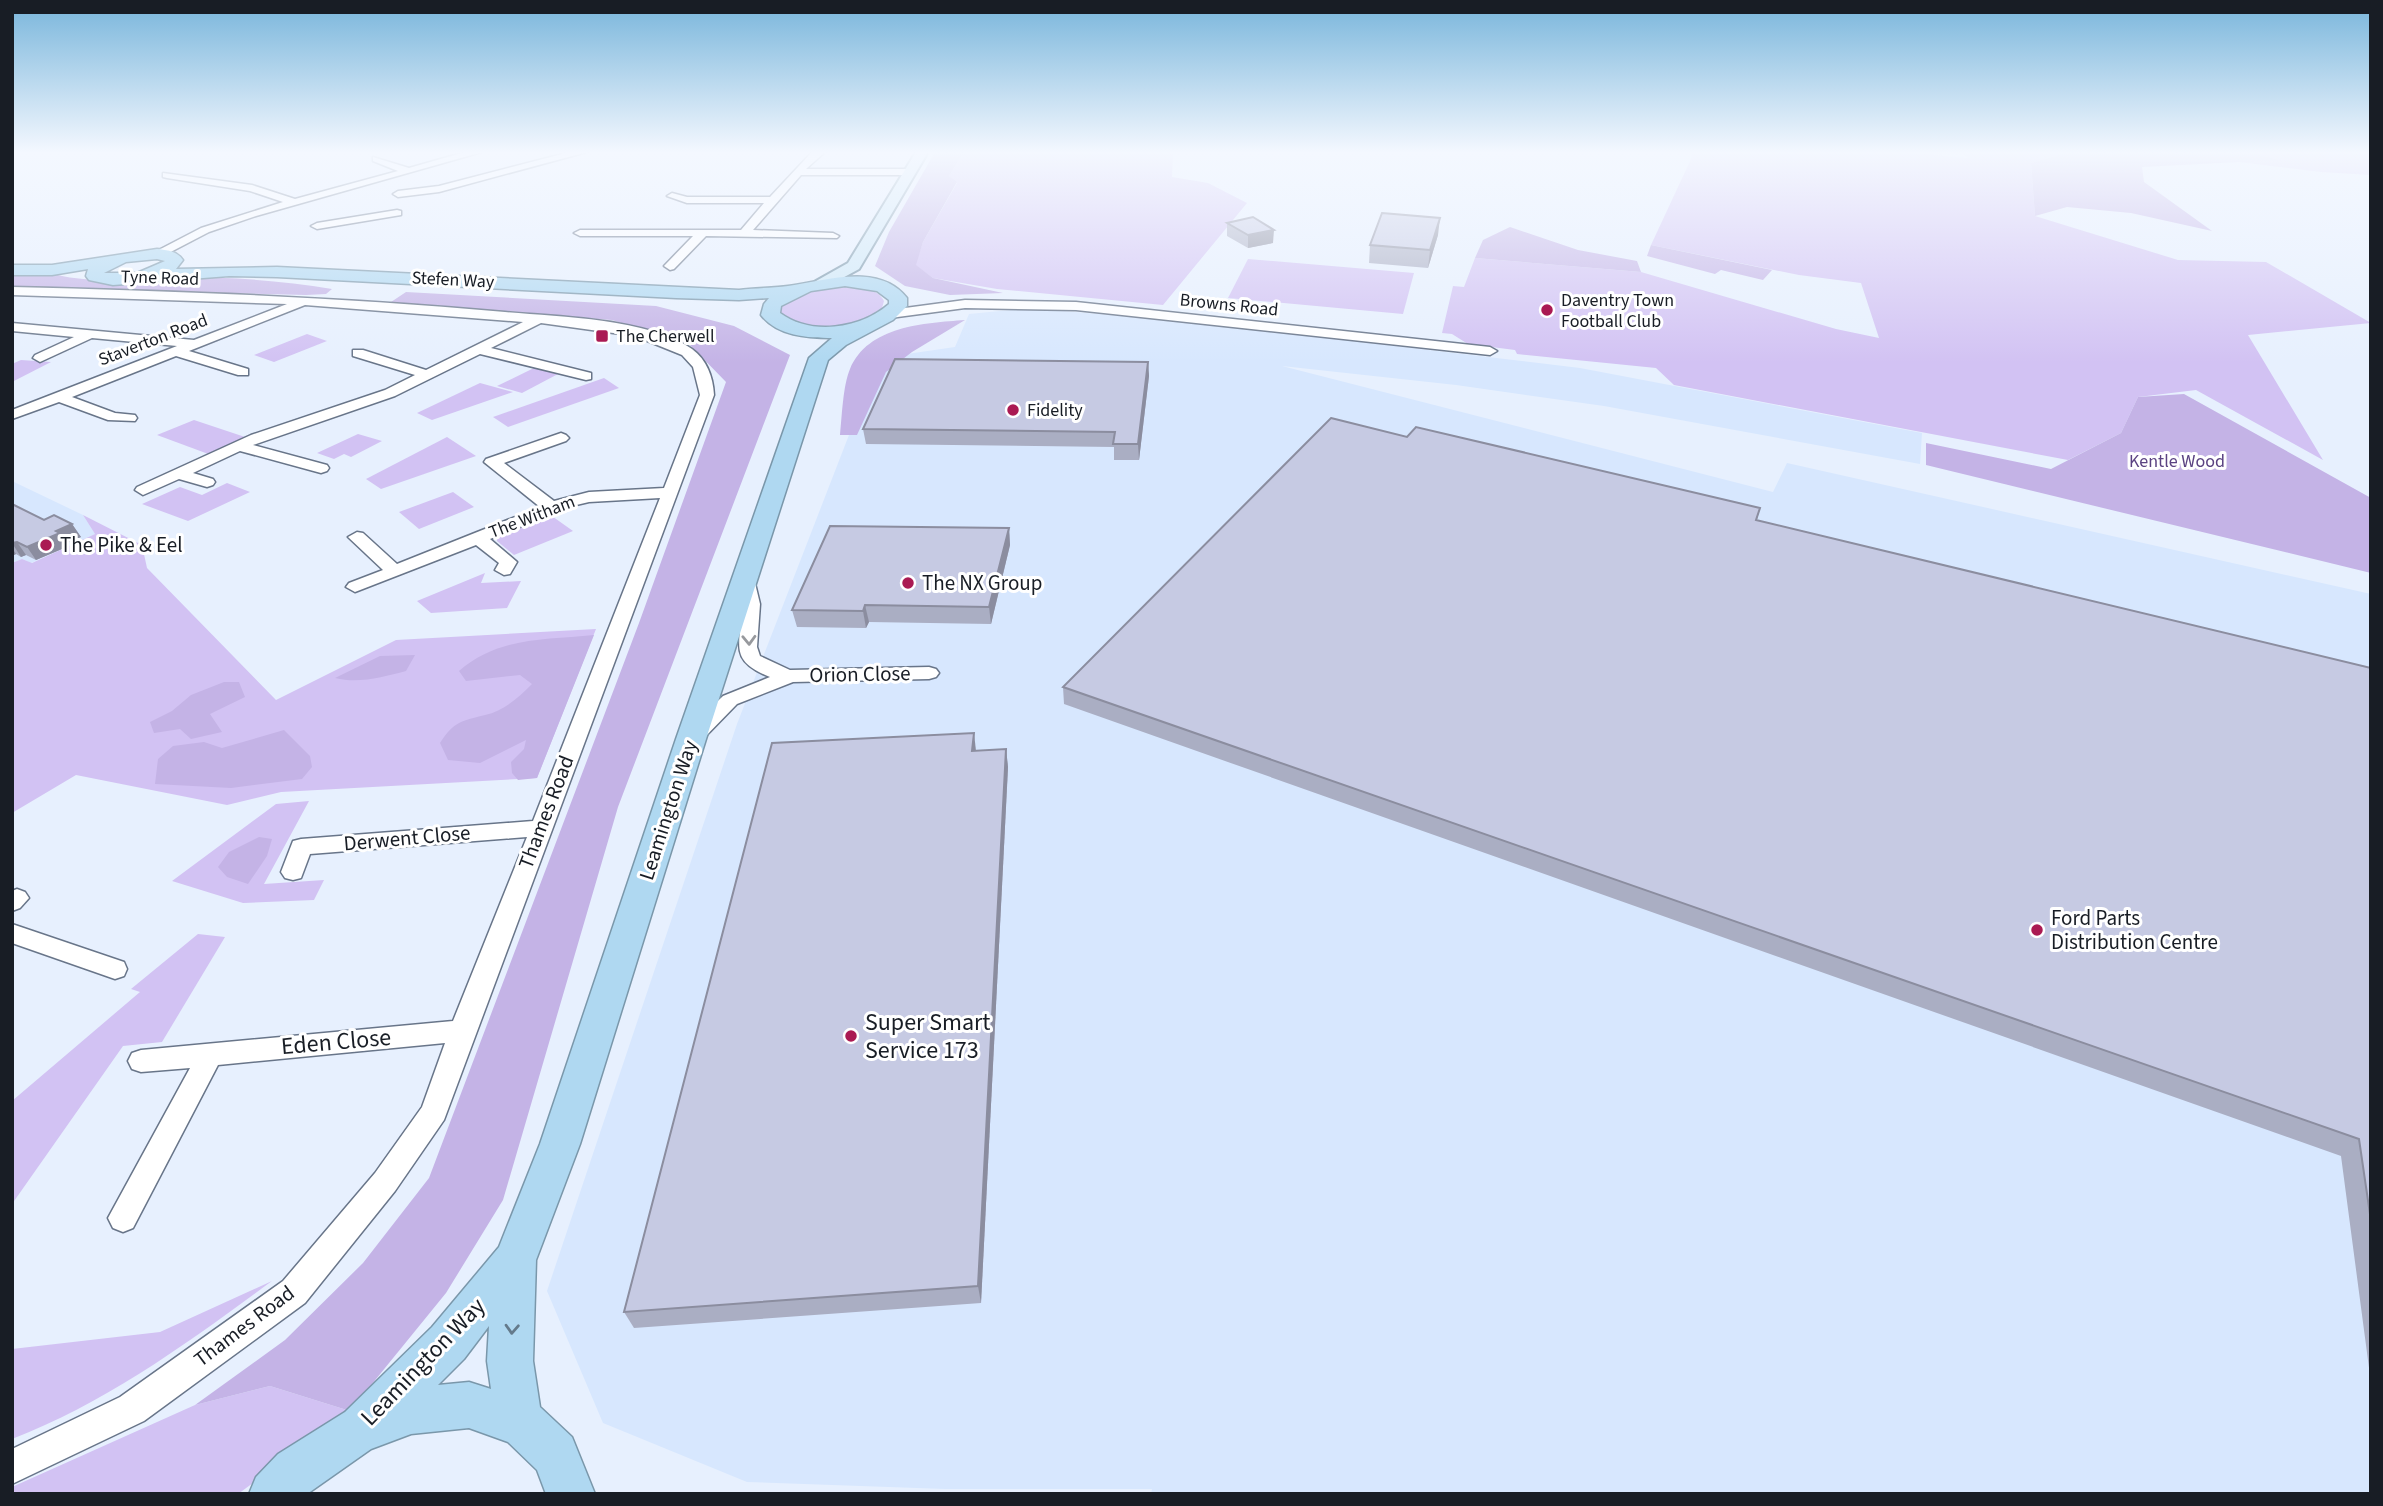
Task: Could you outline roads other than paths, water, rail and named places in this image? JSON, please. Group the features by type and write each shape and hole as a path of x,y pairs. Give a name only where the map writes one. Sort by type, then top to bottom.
{"highway":[{"path":"52,270 157,254"},
{"name":"Stefen Way","path":"157,254 229,271"},
{"path":"12,270 52,270 95,275 100,267 120,260"},
{"path":"146,276 167,268 175,260"},
{"name":"Stefen Way","path":"95,275 99,278 119,280 229,271 676,293"},
{"path":"676,293 739,295 793,291 821,284 869,283 883,286 895,295 898,306 890,314 839,341 820,358 810,340 797,330"},
{"path":"777,323 770,316 770,308 793,291"},
{"path":"676,293 749,312 797,330 831,332 870,324"},
{"name":"Leamington Way","path":"519,1421 510,1361 516,1261 560,1143 691,739 820,358"},
{"name":"Leamington Way","path":"357,1432 448,1343 516,1261"},
{"path":"273,1494 295,1471 357,1432 411,1411 469,1405 519,1421 555,1454 575,1490"}],"main road":[{"path":"821,284 854,266 880,222"},
{"path":"854,266 869,283"}],"street":[{"path":"157,254 205,230 230,222"},
{"path":"317,226 340,222"},
{"path":"396,222 396,227"},
{"path":"744,233 754,222"},
{"path":"580,233 833,236"},
{"path":"670,266 703,233"},
{"name":"Tyne Road","path":"12,292 307,301"},
{"name":"Browns Road","path":"895,295 965,304 1076,306 1490,351"},
{"name":"Thames Road","path":"12,1467 132,1409 294,1292 385,1182 434,1112 462,1031 707,395 706,378 700,365 682,349 645,335 612,328 539,320 307,301"},
{"name":"Staverton Road","path":"12,415 307,301"},
{"name":"Browns Road","path":"890,314 965,304"},
{"path":"143,490 239,446 390,393 539,320"},
{"path":"12,327 197,344"},
{"path":"40,358 90,334"},
{"path":"477,349 586,376"},
{"path":"176,352 243,372"},
{"path":"358,353 428,375"},
{"path":"60,397 113,417 130,418"},
{"path":"551,507 492,462 561,438"},
{"path":"239,446 321,468"},
{"path":"178,474 207,482"},
{"name":"The Witham","path":"355,587 551,507 589,497 670,493"},
{"path":"357,537 395,571"},
{"name":"The Witham","path":"478,538 508,562 504,570"},
{"name":"Orion Close","path":"745,579 751,604 747,647 751,659 774,672 790,676 929,673"},
{"name":"Orion Close","path":"691,739 730,700 790,676"},
{"name":"Derwent Close","path":"293,872 301,847 540,828"},
{"path":"12,933 115,969"},
{"name":"Eden Close","path":"141,1061 462,1031"},
{"path":"123,1218 210,1055"}],"place":[{"name":"Daventry Town Football Club","path":"1547,310"},
{"name":"The Cherwell","path":"602,336"},
{"name":"Fidelity","path":"1013,410"},
{"name":"The Pike & Eel","path":"46,545"},
{"name":"The NX Group","path":"908,583"},
{"name":"Ford Parts Distribution Centre","path":"2037,930"},
{"name":"Super Smart Service 173","path":"851,1036"}],"park label":[{"name":"Kentle Wood","path":"2177,461"}]}
